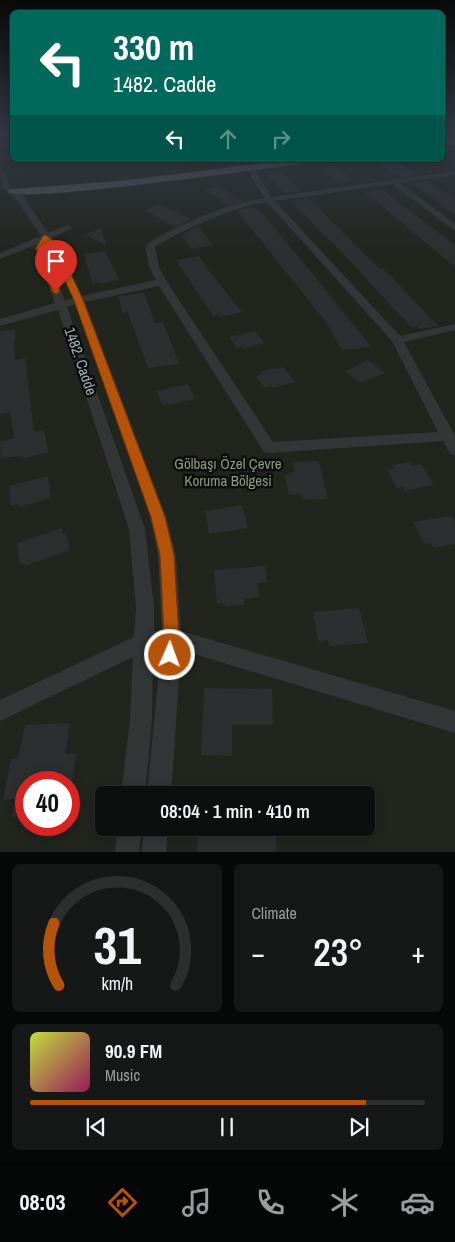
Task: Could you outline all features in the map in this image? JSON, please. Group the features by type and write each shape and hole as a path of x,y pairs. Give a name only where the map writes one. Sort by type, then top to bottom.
{"main road":[{"path":"12,192 171,175"},
{"path":"0,193 108,185 190,175"}],"street":[{"path":"2,175 5,187 20,198 46,237"},
{"path":"253,175 269,199 397,340 455,450"},
{"path":"441,175 250,202 166,234 150,246 154,267 162,282 269,448 448,436"},
{"path":"392,181 455,228"},
{"path":"0,256 68,228"},
{"name":"1482. Cadde","path":"134,786 141,719 145,607 137,529 40,248 46,237 53,244 79,300 158,517 167,555 172,638 160,786"},
{"path":"0,323 79,300 162,282"},
{"path":"397,340 455,327"},
{"path":"0,711 144,642 172,638 455,722"},
{"path":"127,852 129,836"},
{"path":"154,852 155,836"}],"green space":[{"name":"Gölbaşı Özel Çevre Koruma Bölgesi","path":"0,175 455,175 455,852 0,852"}],"building":[{"path":"266,175 284,175 301,191 284,193"},
{"path":"329,175 347,175 353,180 338,182"},
{"path":"398,175 414,175 402,177"},
{"path":"427,181 455,198 455,215 412,183"},
{"path":"219,186 243,201 228,205 204,190"},
{"path":"382,190 455,245 455,267 365,192"},
{"path":"308,198 380,269 383,268 438,326 419,329 417,326 411,327 291,201"},
{"path":"159,204 191,219 175,227 144,210"},
{"path":"252,207 261,212 371,347 342,350 326,322 237,211"},
{"path":"198,226 213,245 191,249 181,235"},
{"path":"101,228 106,245 85,235"},
{"path":"105,251 119,280 99,284 98,282 92,283 84,254"},
{"path":"199,256 242,312 220,317 218,315 213,316 176,260"},
{"path":"144,292 155,323 163,322 179,364 148,368 128,312 123,313 118,297"},
{"path":"15,329 15,360 25,358 34,432 44,430 48,452 22,459 22,456 1,458 0,442 14,438 10,412 0,414 0,331"},
{"path":"255,331 265,343 243,349 242,347 237,348 229,337"},
{"path":"368,360 385,373 360,383 345,371"},
{"path":"283,367 295,382 273,388 271,386 265,388 256,376 262,374 260,372"},
{"path":"188,384 195,399 162,405 157,391"},
{"path":"319,461 328,499 303,500 302,494 289,495 285,475 295,472 293,462"},
{"path":"410,462 412,466 421,464 434,485 404,491 403,487 397,488 387,470 394,469 392,465"},
{"path":"48,476 51,498 19,507 19,504 11,506 9,486"},
{"path":"242,505 248,528 209,534 205,511"},
{"path":"451,516 455,522 455,544 434,548 431,543 425,544 413,522"},
{"path":"62,528 63,534 66,533 70,550 25,566 25,563 20,565 17,543"},
{"path":"265,566 267,582 257,583 259,597 244,599 245,605 225,606 224,603 217,604 214,570"},
{"path":"359,608 368,643 329,646 328,640 318,641 313,612"},
{"path":"204,688 272,689 273,725 232,725 232,756 201,755"},
{"path":"70,723 65,754 76,754 74,771 15,771 15,799 3,800 11,759 18,758 25,725"},
{"path":"15,799 15,817 12,817"},
{"path":"198,836 276,836 276,852 197,852"}],"route":[{"path":"56,291 40,248 46,237 53,244 79,300 158,517 167,555 172,638 170,655"}]}
